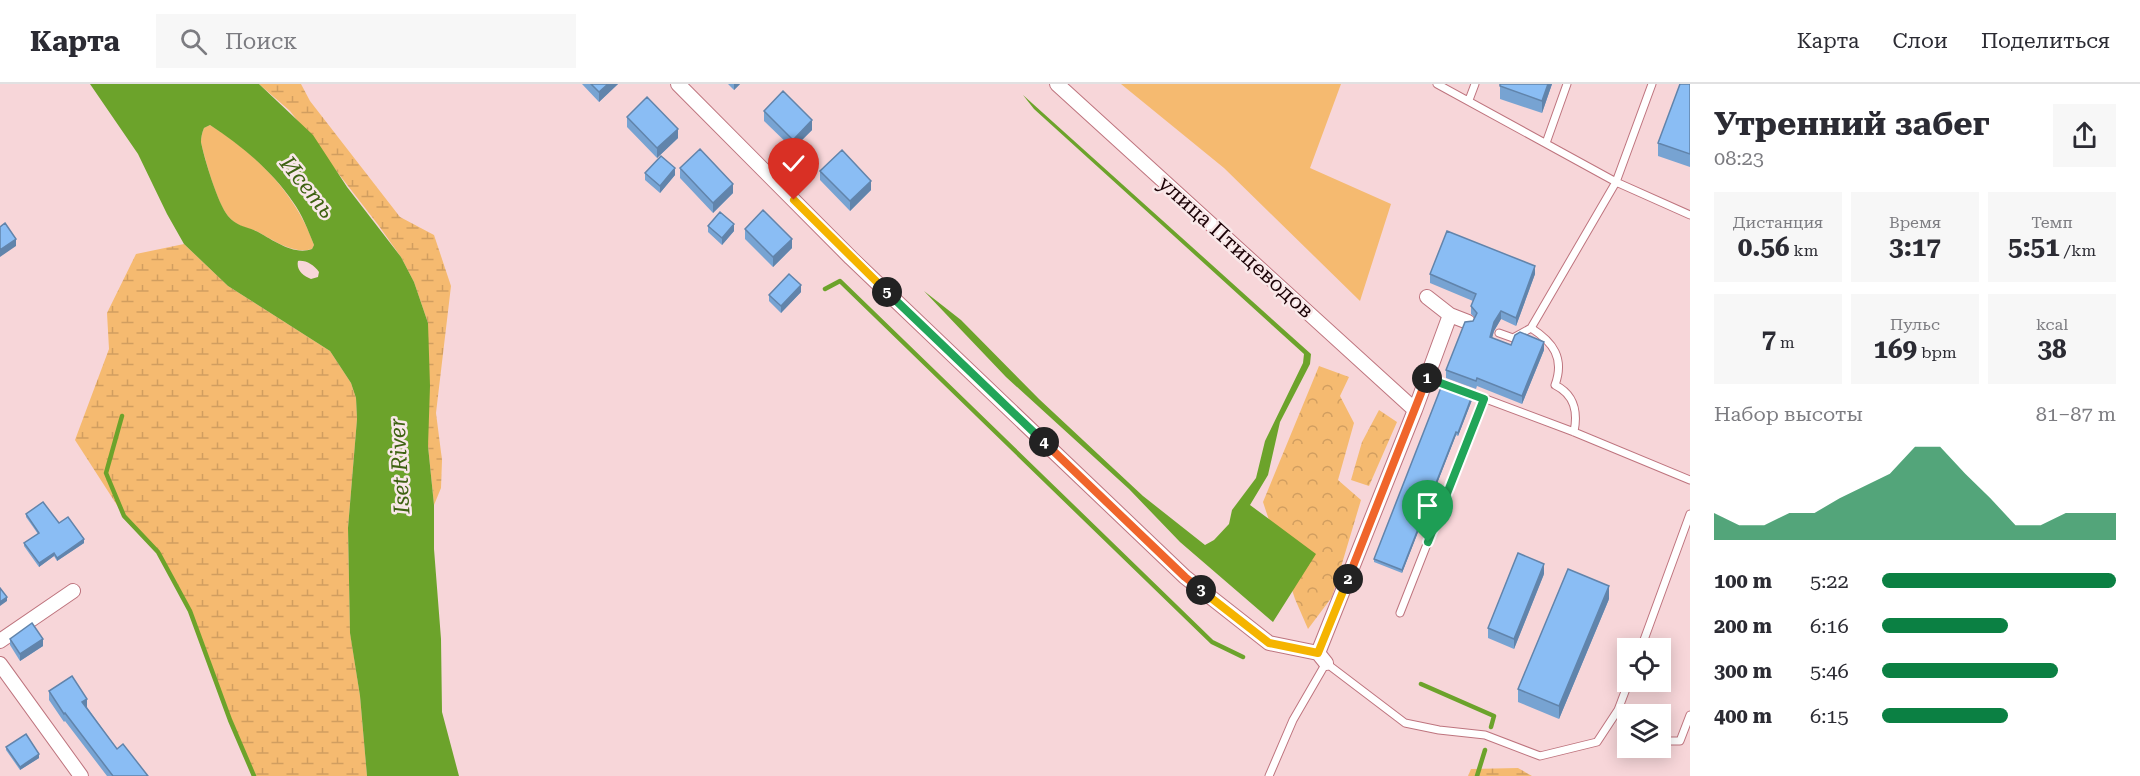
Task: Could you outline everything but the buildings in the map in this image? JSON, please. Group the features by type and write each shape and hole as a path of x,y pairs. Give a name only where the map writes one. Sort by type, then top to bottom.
{"street":[{"path":"678,84 851,258 1185,577 1269,643 1322,658 1450,315"},
{"name":"улица Птицеводов","path":"1057,84 1416,410"},
{"path":"1426,297 1450,315 1468,322"},
{"path":"0,641 73,591"},
{"path":"0,664 81,776"}],"lane":[{"path":"1437,84 1616,182 1690,214"},
{"path":"1469,100 1475,84"},
{"path":"1546,143 1567,84"},
{"path":"1499,333 1513,338 1531,327 1616,182 1652,84"},
{"path":"1531,327 1545,337 1554,348 1559,374 1555,385 1565,390 1575,408 1574,432"},
{"path":"1427,377 1574,432 1690,480"},
{"path":"1400,613 1484,399"},
{"path":"1645,638 1690,514"},
{"path":"1269,776 1322,658 1405,723 1439,730 1485,735 1540,756 1597,742 1617,712"},
{"path":"1671,741 1680,741 1690,715"}],"green space":[{"path":"259,84 301,84 310,101 400,217 434,235 451,286 436,413 442,460 441,488 434,505 428,446 428,323 414,282 401,257 379,226 290,111"},
{"path":"1121,84 1341,84 1310,168 1391,204 1360,301 1224,168"},
{"path":"210,125 243,148 272,176 296,208 306,226 314,245 312,249 290,248 237,224 228,216 216,192 201,142 204,128"},
{"path":"184,244 228,286 330,351 351,383 356,398 357,419 348,528 350,632 360,696 367,776 254,776 230,720 190,611 158,552 124,516 75,440 109,349 107,313 136,254"},
{"path":"1319,366 1349,377 1340,396 1354,423 1338,480 1361,500 1332,597 1308,629 1295,599 1263,502"},
{"path":"1379,410 1397,422 1369,486 1351,480 1362,442"},
{"path":"1518,768 1532,776 1468,776 1471,769"}],"water":[{"path":"90,84 259,84 313,135 347,187 401,257 414,282 428,323 430,386 428,446 434,505 434,549 441,639 442,712 459,776 367,776 360,696 350,633 348,528 357,419 356,398 351,383 330,351 228,286 184,244 138,154","holes":["210,125 255,159 276,180 305,222 314,245 312,249 305,251 290,248 237,224 228,216 216,192 201,142 204,128","298,261 312,265 319,272 318,277 311,279 303,274 299,270"]},
{"path":"1023,95 1311,354 1310,364 1280,422 1268,475 1250,505 1316,554 1273,622 1180,542 1129,489 1006,377 924,291 961,320 1039,399 1143,496 1205,545 1214,540 1229,524 1232,510 1256,478 1265,441 1303,363 1304,354 1034,109"}],"waterway":[{"path":"825,289 840,281 1212,642 1243,657"},
{"path":"122,416 106,473 124,516 158,552 190,611 230,720 254,776"},
{"path":"1421,684 1494,716 1491,727"},
{"path":"1477,776 1485,750"}],"route":[{"path":"794,200 851,258 1185,577 1269,643 1318,653 1416,410 1427,377 1484,399 1428,542"}],"water label":[{"name":"Исеть","path":"308,187"},
{"name":"Iset River","path":"399,466"}]}
